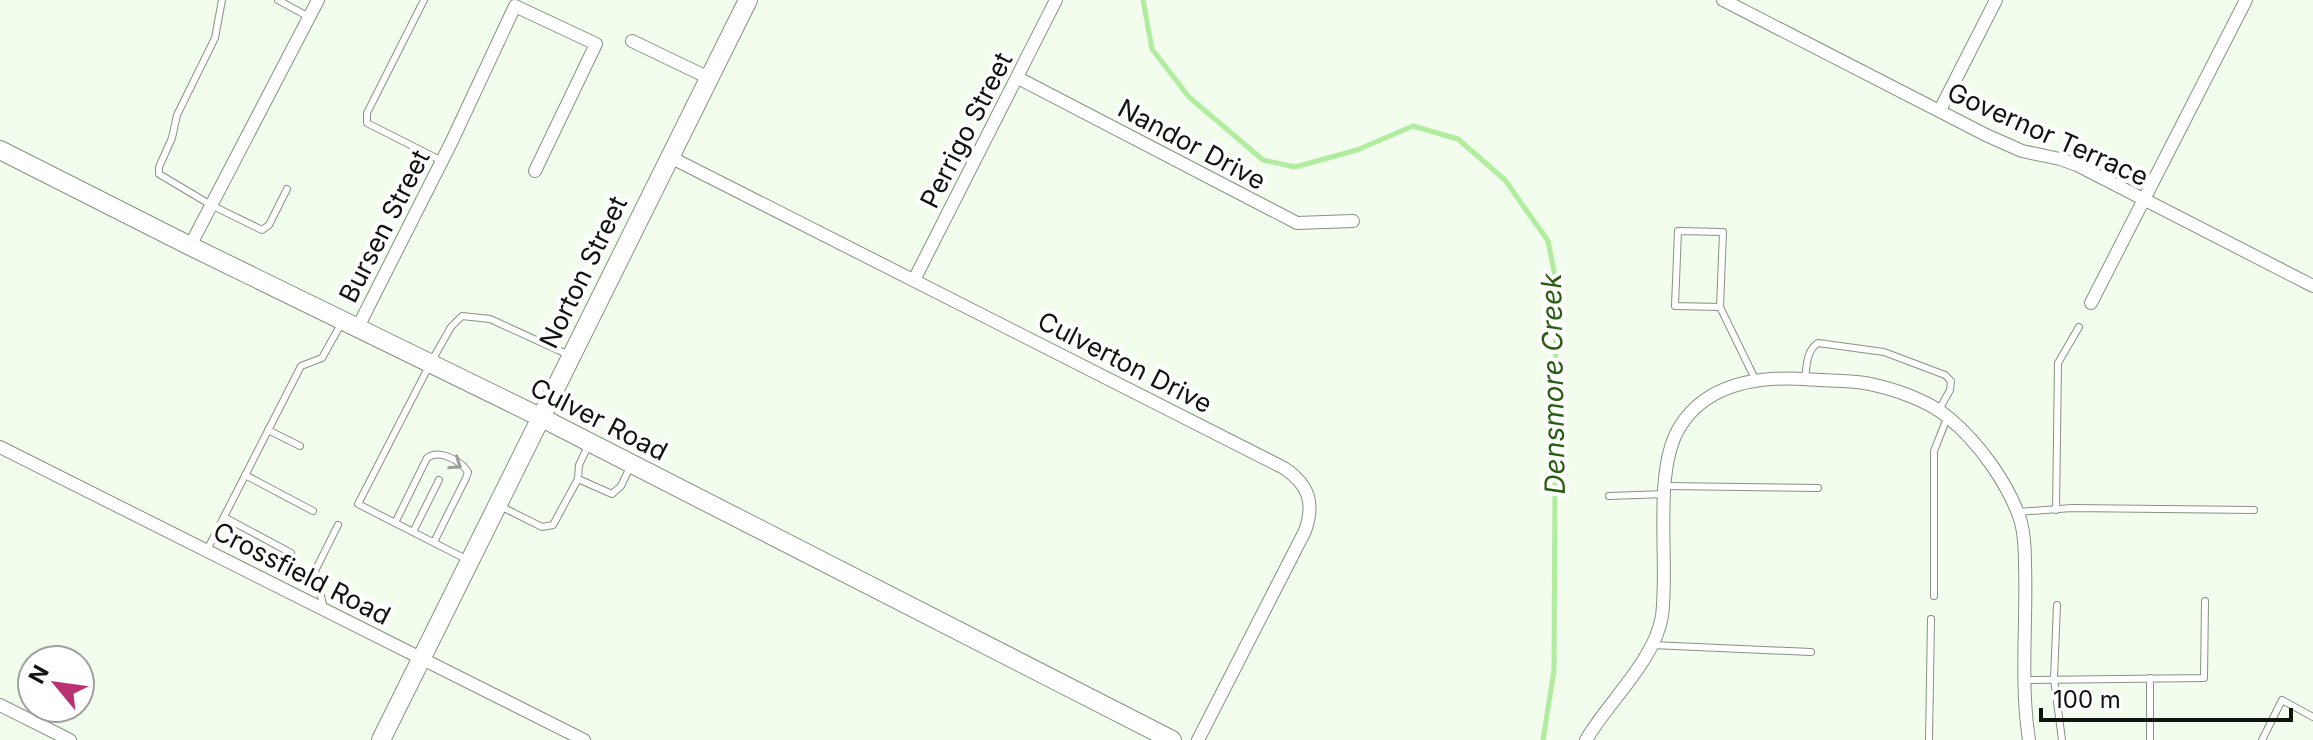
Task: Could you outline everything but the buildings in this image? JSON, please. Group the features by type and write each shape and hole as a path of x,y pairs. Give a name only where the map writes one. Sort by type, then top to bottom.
{"main road":[{"name":"Norton Street","path":"381,740 748,0"},
{"name":"Culver Road","path":"0,150 540,417 1172,740"}],"street":[{"path":"190,246 318,0"},
{"name":"Perrigo Street","path":"914,280 1056,0"},
{"name":"Governor Terrace","path":"1723,0 1749,6 1986,135 2022,151 2077,165 2313,286"},
{"path":"1940,110 1996,0"},
{"path":"2091,303 2246,0"},
{"path":"510,3 596,44 535,171"},
{"name":"Bursen Street","path":"350,325 451,143 510,3"},
{"path":"632,41 709,78"},
{"name":"Nandor Drive","path":"1018,78 1297,223 1353,221"},
{"name":"Culverton Drive","path":"670,157 1284,468 1302,482 1310,498 1311,509 1305,531 1198,740"},
{"path":"1586,740 1652,645 1662,618 1667,462 1678,431 1697,405 1726,386 1775,377 1866,383 1918,401 1943,414 1989,464 2004,486 2021,523 2025,562 2025,680 2029,740"},
{"name":"Crossfield Road","path":"0,447 584,740"},
{"path":"0,705 70,740"}],"lane":[{"path":"222,0 215,38 177,115 159,174 262,230 269,225 287,189"},
{"path":"278,0 309,17"},
{"path":"424,0 367,113 367,123 442,161"},
{"path":"1720,307 1675,306 1678,231 1723,232 1720,307 1756,381"},
{"path":"469,560 358,504 430,364 451,327 462,316 490,319 571,356"},
{"path":"207,550 301,366 322,358 350,325"},
{"path":"2056,510 2058,363 2079,327"},
{"path":"1805,379 1811,348 1818,343 1884,352 1945,375 1951,381 1934,451 1934,596"},
{"path":"268,430 300,446"},
{"path":"497,504 547,527 553,525 578,479 579,465 590,443"},
{"path":"395,523 427,458 440,454 468,472 434,542"},
{"path":"578,479 612,494 621,486 632,464"},
{"path":"245,475 313,511"},
{"path":"413,532 439,480"},
{"path":"1609,496 1666,490 1818,488"},
{"path":"2016,513 2056,510 2254,510"},
{"path":"224,517 291,553"},
{"path":"324,609 315,571 338,525"},
{"path":"2025,680 2204,678 2205,601"},
{"path":"2057,605 2054,679 2062,740"},
{"path":"1929,740 1931,619"},
{"path":"1652,645 1811,652"},
{"path":"2150,678 2150,740"},
{"path":"2262,740 2282,700 2313,717"}],"waterway":[{"name":"Densmore Creek","path":"1143,0 1152,49 1189,97 1263,160 1295,167 1357,150 1413,126 1458,139 1505,180 1548,241 1556,281 1554,670 1543,740"}]}
